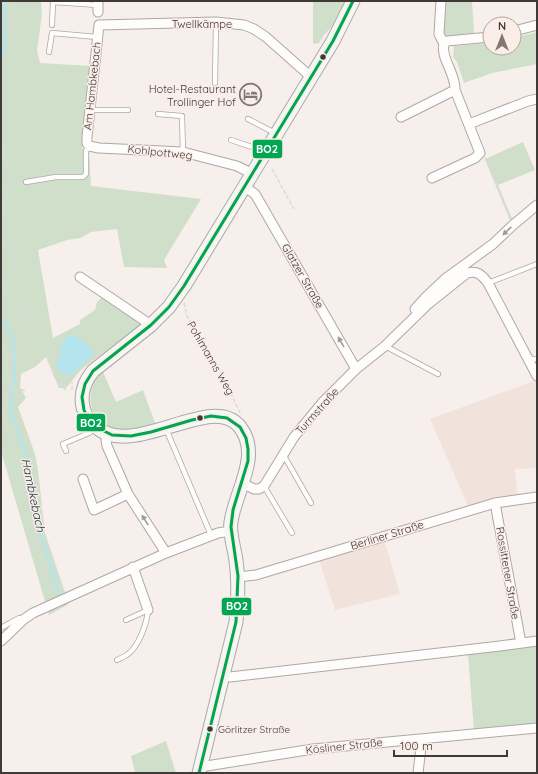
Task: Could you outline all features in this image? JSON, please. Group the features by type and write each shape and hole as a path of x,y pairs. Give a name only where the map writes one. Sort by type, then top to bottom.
{"main road":[{"path":"200,770 236,622 238,578 231,523 247,462 248,448 246,439 238,424 219,416 209,416 133,437 120,437 108,434 96,428 86,417 82,402 82,394 87,378 151,325 169,307 184,286 343,24 353,1"}],"street":[{"path":"432,178 475,158 480,153 455,90 456,82 444,53 444,44 439,34 441,1"},
{"name":"Twellkämpe","path":"99,26 216,22 244,25 266,37 311,77"},
{"path":"522,29 537,25"},
{"name":"Am Hambkebach","path":"89,146 87,143 87,137 89,110 99,26"},
{"path":"444,44 447,41 482,38"},
{"path":"400,117 455,90"},
{"path":"469,124 528,101 537,99"},
{"name":"Kohlpottweg","path":"89,146 99,148 183,152 237,166 253,174"},
{"name":"Glatzer Straße","path":"245,187 255,194 356,369"},
{"name":"Turmstraße","path":"401,330 409,316 445,279 493,244 537,205"},
{"name":"Turmstraße","path":"264,486 294,437 322,403 356,369 385,346 427,305 467,273 472,272 480,274 488,283"},
{"path":"80,277 151,325"},
{"path":"488,283 533,359 537,376"},
{"path":"108,434 106,440 107,446 128,494 166,553"},
{"path":"83,479 94,512 128,494"},
{"path":"242,483 254,489 259,489 264,486"},
{"name":"Berliner Straße","path":"238,578 256,575 495,503 537,497"},
{"name":"Rossittener Straße","path":"495,503 521,643"},
{"path":"1,641 24,619 33,613 166,553 210,535 231,531"},
{"path":"133,567 148,610"},
{"path":"222,676 237,676 537,641"},
{"name":"Kösliner Straße","path":"200,770 313,749 537,728"},
{"path":"418,773 422,739"}],"lane":[{"path":"52,25 53,2 98,6"},
{"path":"215,83 216,22"},
{"path":"50,52 52,33 97,37"},
{"path":"89,110 128,110"},
{"path":"158,114 182,116 183,152"},
{"path":"248,120 277,134"},
{"path":"232,140 266,152"},
{"path":"26,182 56,177 83,177 86,174 86,150 89,146"},
{"path":"488,283 537,264"},
{"path":"385,346 438,374"},
{"path":"166,427 210,535"},
{"path":"66,451 63,444 89,433 96,428"},
{"path":"283,454 311,503"},
{"path":"264,486 292,533"},
{"path":"126,620 148,610"},
{"path":"116,660 129,654 137,643 143,632 148,610"},
{"path":"1,628 19,618 24,619"}],"path":[{"path":"1,35 7,27 16,1"},
{"path":"1,143 10,174 10,185 1,216"},
{"path":"480,153 484,156 513,225"},
{"path":"272,169 294,209"},
{"path":"10,185 26,182"},
{"path":"1,241 12,248 16,258 15,269 4,290"},
{"path":"1,281 4,290 16,306 48,337 51,345 50,350 54,377 58,385 66,390"},
{"name":"Pohlmanns Weg","path":"183,297 187,316 219,368 241,415 240,418"},
{"path":"16,306 25,356"},
{"path":"1,346 6,355 9,391 6,402 6,424 26,487 52,600"},
{"path":"6,355 25,356 45,353 50,350"},
{"path":"9,391 25,390"}],"shaded area":[{"path":"537,380 537,468 515,469 518,502 469,508 430,419"},
{"path":"384,539 400,594 335,610 319,559"}],"green space":[{"path":"1,1 41,1 42,14 37,51 40,63 91,66 82,149 89,150 91,186 201,199 164,260 167,268 124,267 117,229 91,232 81,238 67,240 38,250 53,338 80,324 80,320 95,310 97,302 104,295 137,319 141,324 87,365 66,388 59,388 46,357 35,367 21,374 20,387 26,398 18,407 35,454 45,533 69,604 49,615 1,451"},
{"path":"313,1 346,1 336,22 319,43 313,44"},
{"path":"446,1 472,1 474,34 447,36 444,33"},
{"path":"537,32 537,64 492,73 464,83 457,62 453,57 454,46 482,44 482,56 522,56 522,36"},
{"path":"523,142 535,170 498,185 513,221 511,223 485,159"},
{"path":"103,372 116,402 143,390 155,423 136,428 116,429 99,421 94,414 91,405 91,396 92,388 96,379"},
{"path":"537,644 537,726 474,731 468,653"},
{"path":"166,741 176,773 135,773 131,756"}],"water":[{"path":"71,335 78,337 89,346 93,354 91,358 72,374 64,375 58,368 57,360 61,355 62,343"}],"waterway":[{"name":"Hambkebach","path":"1,58 5,44 4,8 6,1"},
{"name":"Hambkebach","path":"1,319 12,337 15,368 13,389"},
{"name":"Hambkebach","path":"12,393 11,412 26,457 41,534 60,596"}],"transit line":[{"name":"BO2","path":"199,773 236,622 238,576 231,527 233,510 248,461 246,438 240,427 227,418 211,416 131,436 112,435 96,427 89,421 84,410 82,397 85,384 93,371 151,325 169,307 184,286 333,41 353,1"}],"place":[{"name":"Hotel-Restaurant Trollinger Hof","path":"251,95"},
{"name":"Görlitzer Straße","path":"210,729"}]}
